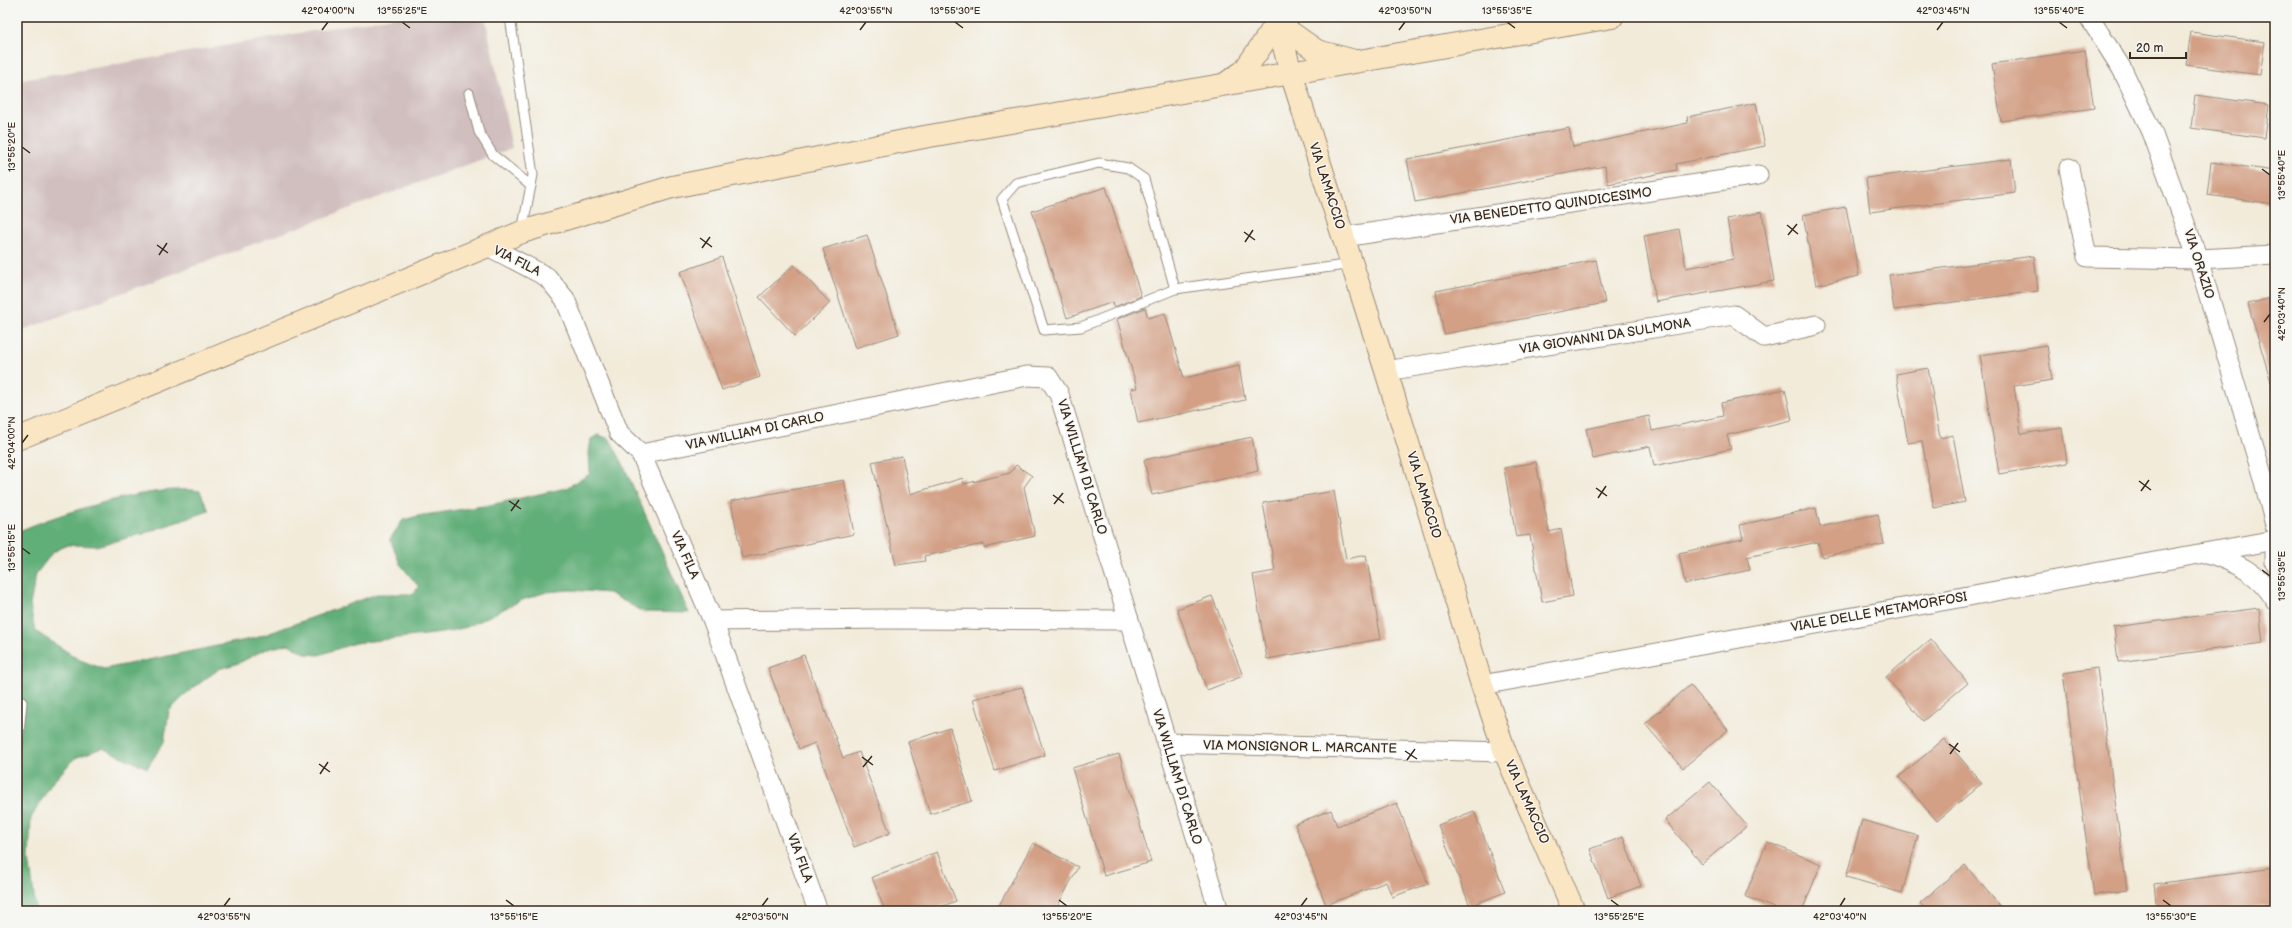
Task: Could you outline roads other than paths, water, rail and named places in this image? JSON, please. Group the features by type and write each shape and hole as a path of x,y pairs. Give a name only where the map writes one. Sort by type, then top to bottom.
{"main road":[{"path":"17,439 522,232 672,187 924,137 1612,17"},
{"path":"1223,86 1244,71 1276,20 1317,50 1358,62"},
{"name":"VIA LAMACCIO","path":"1276,20 1291,73 1386,371 1482,684 1505,752 1574,911"}],"street":[{"name":"VIA ORAZIO","path":"2089,17 2122,70 2152,132 2198,259 2264,478 2275,525"},
{"path":"2069,168 2087,257 2198,259 2275,255"},
{"name":"VIA BENEDETTO QUINDICESIMO","path":"1343,236 1758,175"},
{"name":"VIA FILA","path":"488,246 547,276 565,299 619,433 641,454 713,621 818,911"},
{"name":"VIA GIOVANNI DA SULMONA","path":"1386,371 1734,315 1764,337 1816,325"},
{"name":"VIA WILLIAM DI CARLO","path":"641,454 1027,376 1048,377 1059,394 1219,911"},
{"name":"VIALE DELLE METAMORFOSI","path":"1482,684 2275,540"},
{"path":"2275,549 2275,563"},
{"path":"2207,552 2231,561 2256,576 2270,591 2275,600"},
{"path":"713,621 886,619 1129,620"},
{"name":"VIA MONSIGNOR L. MARCANTE","path":"1166,743 1505,752"}],"lane":[{"path":"510,17 533,175 522,232"},
{"path":"469,93 479,132 492,155 531,186"},
{"path":"1175,289 1144,179 1128,168 1099,163 1023,181 1016,183 1002,199 1044,330 1081,327 1175,289 1352,264"},
{"path":"17,753 22,702"}]}
